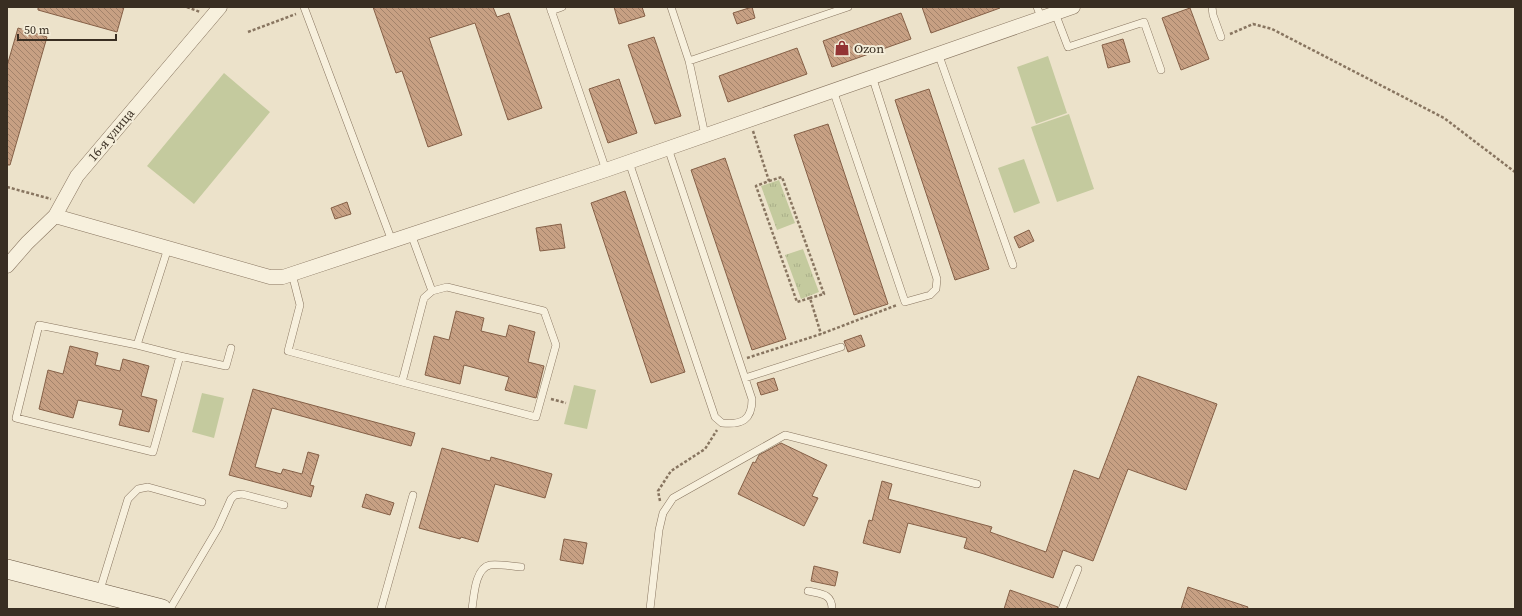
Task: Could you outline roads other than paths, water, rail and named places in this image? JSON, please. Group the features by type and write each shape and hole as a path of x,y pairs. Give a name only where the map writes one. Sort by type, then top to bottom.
{"street":[{"name":"16-я улица","path":"7,266 27,243 55,216 77,176 220,7"},
{"path":"55,216 270,277 282,277 629,162 938,53 1039,12 1055,13 1072,7"},
{"path":"7,569 161,609"}],"lane":[{"path":"562,7 550,9 606,170"},
{"path":"670,7 689,61 705,135"},
{"path":"689,61 848,7"},
{"path":"1212,7 1213,15 1221,37"},
{"path":"305,9 392,241"},
{"path":"1055,13 1068,46 1144,22 1161,70"},
{"path":"938,53 1013,265"},
{"path":"833,90 905,302 930,296 936,289 937,279 872,76"},
{"path":"629,162 715,417 722,423 731,424 746,419 752,410 752,399 668,148"},
{"path":"412,234 432,291"},
{"path":"137,345 168,248"},
{"path":"292,274 300,304 288,351 402,382 536,417 556,345 544,311 447,287 432,291 424,298 402,382"},
{"path":"180,356 153,452 16,418 38,325 137,345 226,366 231,348"},
{"path":"745,378 841,347"},
{"path":"650,609 659,530 663,513 673,498 785,435 977,484"},
{"path":"99,593 128,499 138,489 148,487 202,502"},
{"path":"170,609 218,528 231,499 235,495 242,494 284,505"},
{"path":"381,609 414,495"},
{"path":"472,609 479,573 483,568 490,565 521,567"},
{"path":"1062,609 1078,569"},
{"path":"808,591 827,596 832,601 832,609"}],"place":[{"name":"Ozon","path":"842,48"}]}
